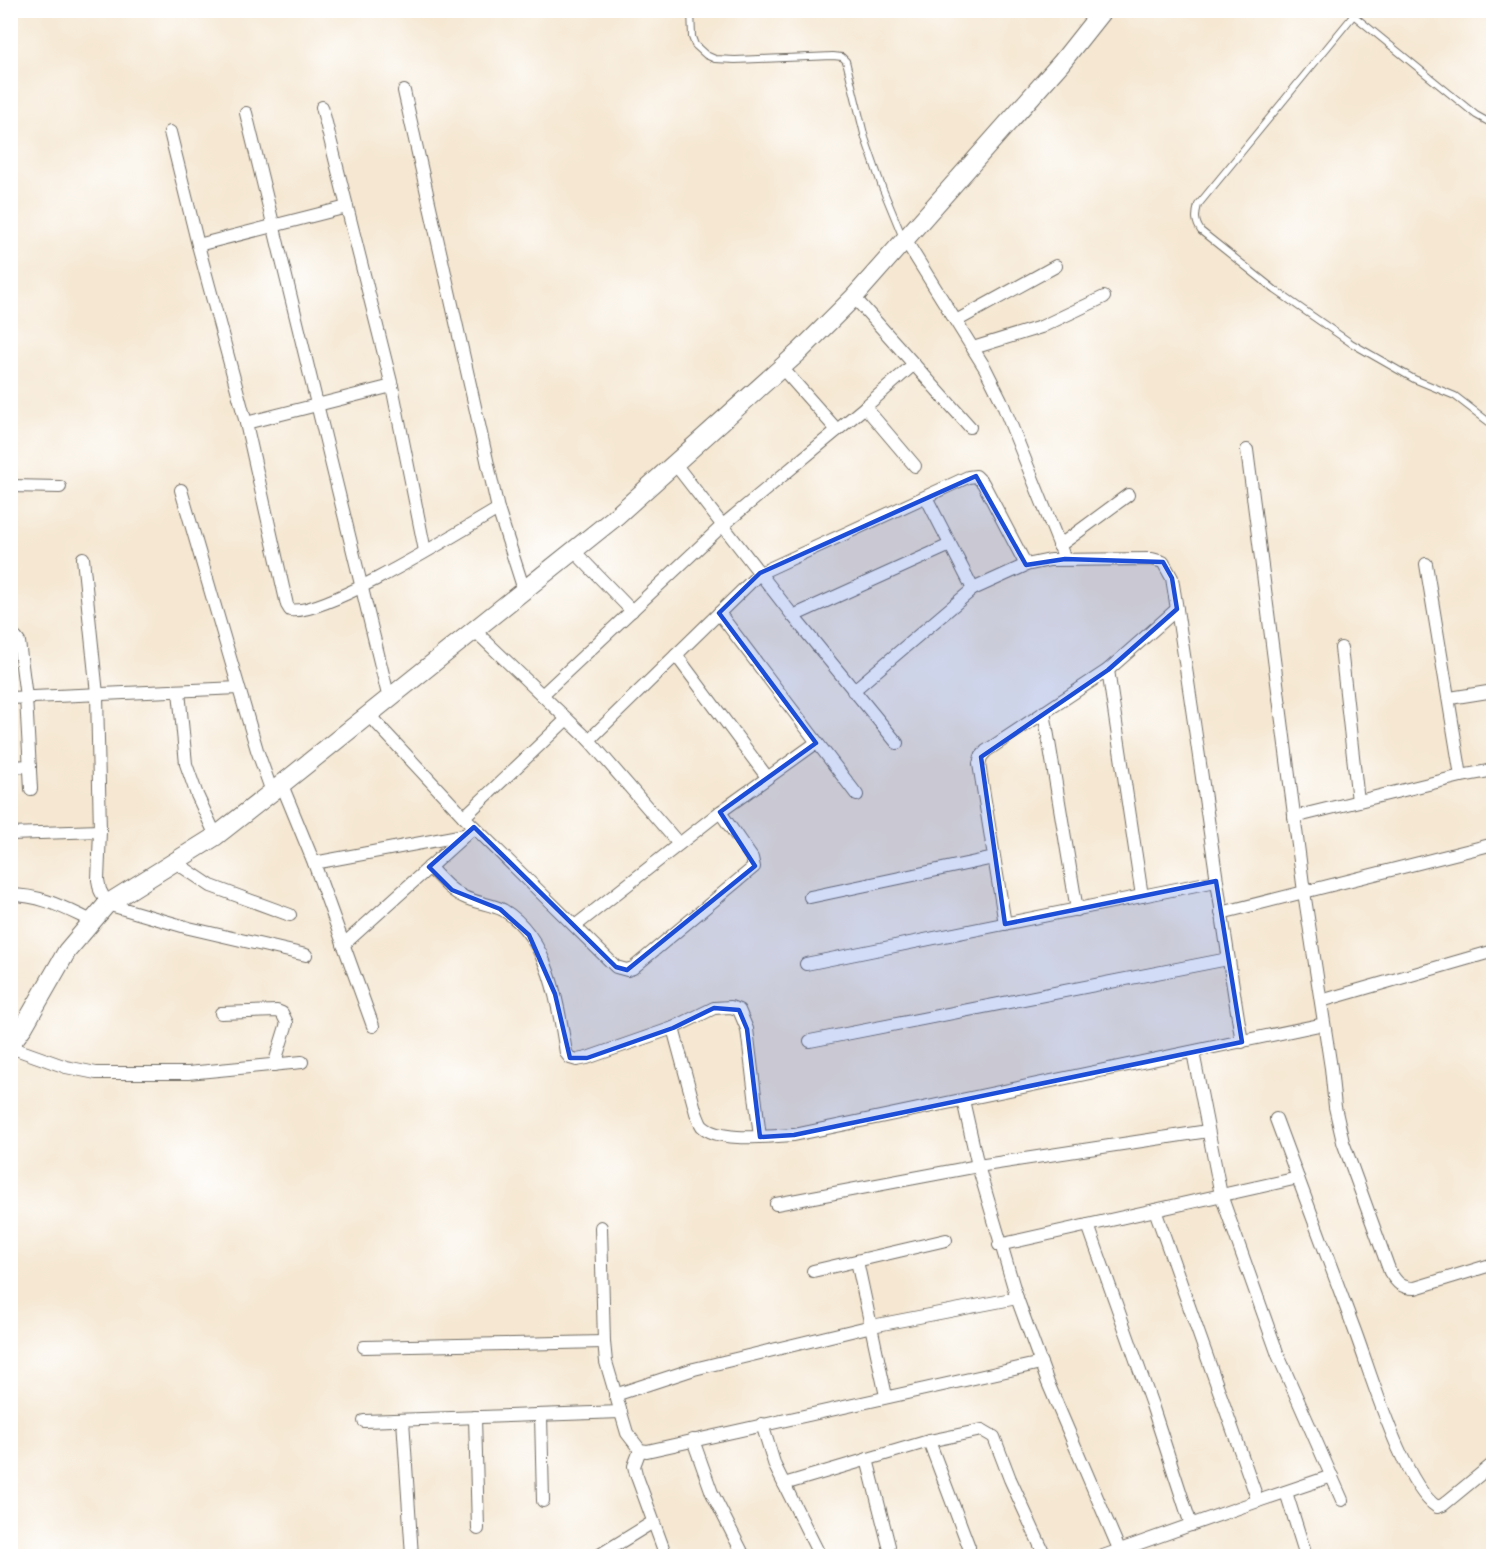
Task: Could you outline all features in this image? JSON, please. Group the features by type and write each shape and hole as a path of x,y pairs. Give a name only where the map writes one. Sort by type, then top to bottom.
{"main road":[{"path":"10,1046 17,1024 67,951 107,904 216,836 369,715 613,519 782,368 854,297 1053,71 1103,10"}],"street":[{"path":"404,91 498,509 524,590"},
{"path":"322,107 392,386 425,551"},
{"path":"246,113 389,699"},
{"path":"170,132 246,423 290,610 303,611 363,587 498,509"},
{"path":"198,245 347,207"},
{"path":"904,238 973,348 1001,400 1065,560"},
{"path":"956,321 1056,266"},
{"path":"854,297 969,427"},
{"path":"973,348 1041,327 1104,297"},
{"path":"542,695 723,525 914,364"},
{"path":"782,368 837,430"},
{"path":"246,423 392,386"},
{"path":"865,407 915,466"},
{"path":"1247,450 1304,892 1335,1107 1343,1142 1390,1272 1397,1284 1415,1288 1494,1264"},
{"path":"675,464 793,616 897,743"},
{"path":"589,740 760,573 968,477 980,478 1026,566"},
{"path":"10,486 60,487"},
{"path":"181,490 257,750 314,863 373,1026"},
{"path":"1059,546 1128,495"},
{"path":"926,497 973,589"},
{"path":"793,616 950,545"},
{"path":"573,550 632,611"},
{"path":"83,558 97,694 100,831 98,880 107,904 189,928 306,955"},
{"path":"853,691 973,589 1026,566 1050,560 1152,559 1163,562 1172,578 1242,1042"},
{"path":"1426,564 1450,698 1461,776"},
{"path":"1005,924 980,764 981,757 986,751 1108,670 1177,609"},
{"path":"719,613 857,795"},
{"path":"474,630 589,740 679,844"},
{"path":"10,633 19,642 26,697 31,789"},
{"path":"1341,648 1358,801"},
{"path":"676,655 767,777"},
{"path":"1108,670 1142,896"},
{"path":"10,698 239,688"},
{"path":"179,691 186,764 216,836"},
{"path":"1450,698 1494,691"},
{"path":"1044,712 1077,910"},
{"path":"369,715 464,817 469,831 574,926 615,967 627,970 633,968 754,867 752,858 720,812"},
{"path":"464,817 567,719"},
{"path":"574,926 720,812 816,743"},
{"path":"10,767 30,766"},
{"path":"1294,817 1494,770"},
{"path":"10,834 100,831"},
{"path":"314,863 469,831"},
{"path":"343,945 469,831"},
{"path":"1221,914 1494,844"},
{"path":"810,897 994,858"},
{"path":"175,862 211,886 290,915"},
{"path":"429,867 452,890 464,897 501,909 517,920 540,952 560,1010 566,1053 570,1058 577,1060 673,1028 714,1008 731,1007 739,1010 747,1029 760,1137"},
{"path":"806,964 1216,881"},
{"path":"10,895 43,898 92,921"},
{"path":"1321,1001 1494,951"},
{"path":"810,1041 1228,959"},
{"path":"221,1013 277,1011 282,1013 287,1023 274,1065"},
{"path":"673,1028 701,1125 711,1132 727,1136 760,1137 794,1135 1324,1024"},
{"path":"10,1046 66,1067 96,1073 188,1073 302,1062"},
{"path":"1193,1052 1221,1195 1278,1355 1342,1500"},
{"path":"963,1100 999,1245 1017,1298 1041,1363 1121,1553"},
{"path":"1276,1119 1383,1411 1415,1481 1432,1504 1437,1507 1443,1505 1494,1463"},
{"path":"776,1204 978,1166 1208,1131"},
{"path":"999,1245 1298,1178"},
{"path":"1155,1210 1258,1500"},
{"path":"1088,1225 1152,1405 1191,1525"},
{"path":"602,1227 606,1362 615,1395 635,1445 636,1474 666,1557"},
{"path":"813,1271 946,1240"},
{"path":"857,1261 886,1396"},
{"path":"615,1395 694,1369 872,1326 1017,1298"},
{"path":"364,1347 604,1342"},
{"path":"635,1445 647,1450 1041,1363"},
{"path":"364,1421 621,1412"},
{"path":"541,1415 543,1501"},
{"path":"475,1417 478,1529"},
{"path":"403,1420 412,1557"},
{"path":"762,1424 769,1451 820,1557"},
{"path":"784,1484 929,1441 982,1430 994,1437 1045,1557"},
{"path":"693,1440 712,1493 744,1557"},
{"path":"929,1441 969,1547"},
{"path":"867,1459 890,1546"},
{"path":"1103,1557 1121,1553 1258,1500 1332,1476"},
{"path":"1286,1492 1306,1557"},
{"path":"598,1557 653,1522"}],"lane":[{"path":"691,10 692,37 695,45 699,51 715,59 833,56 842,57 846,61 865,138 882,187 904,238"},
{"path":"1347,10 1476,115 1494,124"},
{"path":"1353,16 1197,205 1195,215 1197,224 1201,231 1275,290 1351,344 1414,379 1455,396 1494,426"}],"highlighted area":[{"path":"976,476 1026,565 1065,559 1163,562 1172,578 1177,609 1108,670 981,757 1005,924 1216,881 1242,1042 794,1135 760,1137 747,1029 739,1010 714,1008 673,1028 587,1058 570,1058 555,994 529,935 500,909 452,890 429,867 474,827 616,967 627,970 755,866 720,812 816,743 719,613 760,573"}]}
